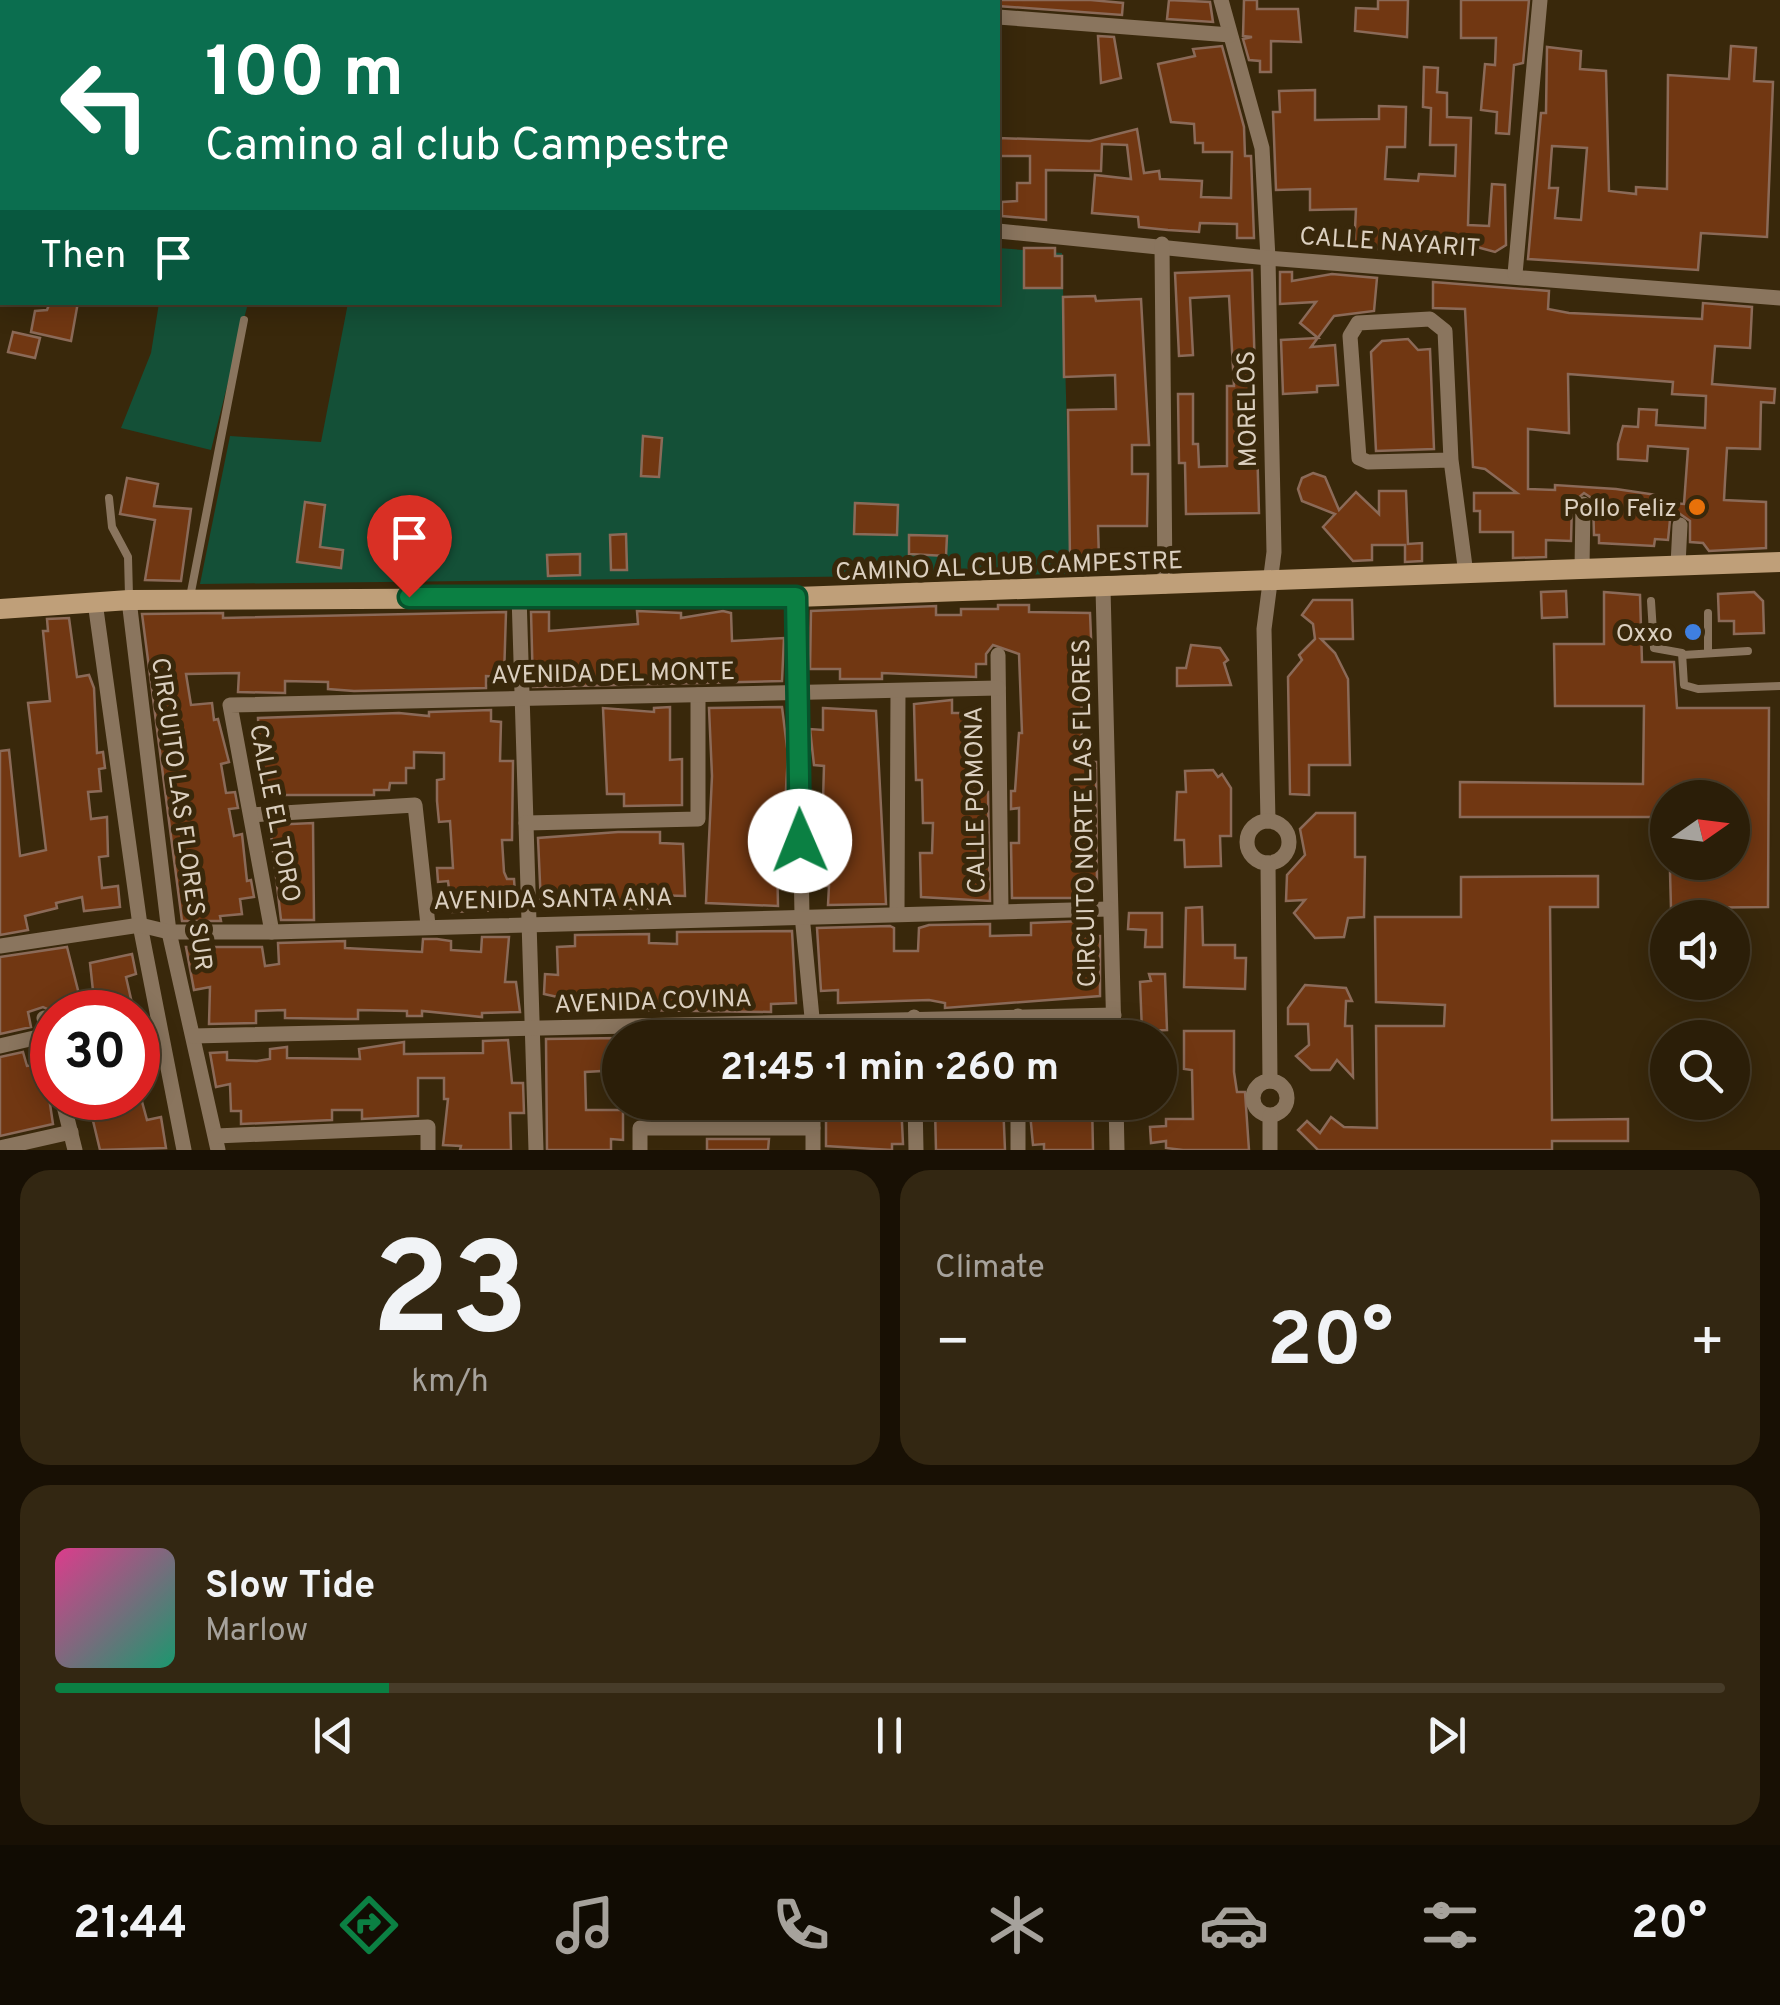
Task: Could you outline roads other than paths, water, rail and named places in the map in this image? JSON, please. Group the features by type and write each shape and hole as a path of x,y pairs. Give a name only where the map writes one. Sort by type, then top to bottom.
{"main road":[{"name":"CAMINO AL CLUB CAMPESTRE","path":"0,609 129,600 519,595 796,597 1780,562"}],"street":[{"name":"MORELOS","path":"1221,0 1262,148 1274,552 1264,629 1268,821"},
{"path":"1515,274 1540,0"},
{"path":"1000,18 1230,35"},
{"name":"CALLE NAYARIT","path":"1000,231 1162,244 1268,258 1515,274 1780,298"},
{"path":"1162,244 1165,586"},
{"path":"1451,460 1368,462 1359,458 1351,331 1362,322 1430,319 1442,326 1447,338 1451,460 1466,574"},
{"path":"1582,569 1583,504"},
{"path":"1678,566 1680,525"},
{"name":"CIRCUITO NORTE LAS FLORES","path":"1103,588 1114,1020"},
{"path":"519,595 536,1150"},
{"path":"796,597 802,915 813,1020"},
{"name":"CIRCUITO LAS FLORES SUR","path":"129,600 170,932 217,1143"},
{"path":"96,602 140,925 184,1150"},
{"name":"CALLE POMONA","path":"998,655 1000,911"},
{"name":"AVENIDA DEL MONTE","path":"230,704 998,688"},
{"path":"897,913 898,691"},
{"path":"526,824 698,819 698,695"},
{"name":"CALLE EL TORO","path":"230,704 272,932"},
{"path":"251,815 415,805 428,926"},
{"path":"1268,821 1286,831 1289,846 1282,858 1268,864 1255,859 1247,839 1254,826 1268,821"},
{"path":"1268,864 1270,1081 1285,1090 1287,1102 1281,1112 1270,1116 1270,1150"},
{"name":"AVENIDA SANTA ANA","path":"0,946 140,925 170,932 272,932 1109,908"},
{"name":"AVENIDA COVINA","path":"889,1020 1114,1015"},
{"name":"AVENIDA COVINA","path":"193,1036 602,1028"},
{"path":"0,1046 30,1034"},
{"path":"68,1120 75,1150"},
{"path":"813,1120 814,1150"},
{"path":"915,1120 916,1150"},
{"path":"1018,1120 1018,1150"},
{"path":"1116,1120 1116,1150"},
{"path":"217,1143 428,1127 428,1150"},
{"path":"640,1150 640,1128 813,1128"},
{"path":"0,1148 71,1132"}],"lane":[{"path":"189,601 244,320"},
{"path":"110,498 112,527 128,556 129,600"},
{"path":"1651,601 1654,649 1677,650 1683,655 1748,650"},
{"path":"1708,613 1708,653"},
{"path":"1683,655 1681,680 1688,687 1780,686"}],"place":[{"name":"Pollo Feliz","path":"1697,507"},
{"name":"Oxxo","path":"1693,632"}]}
